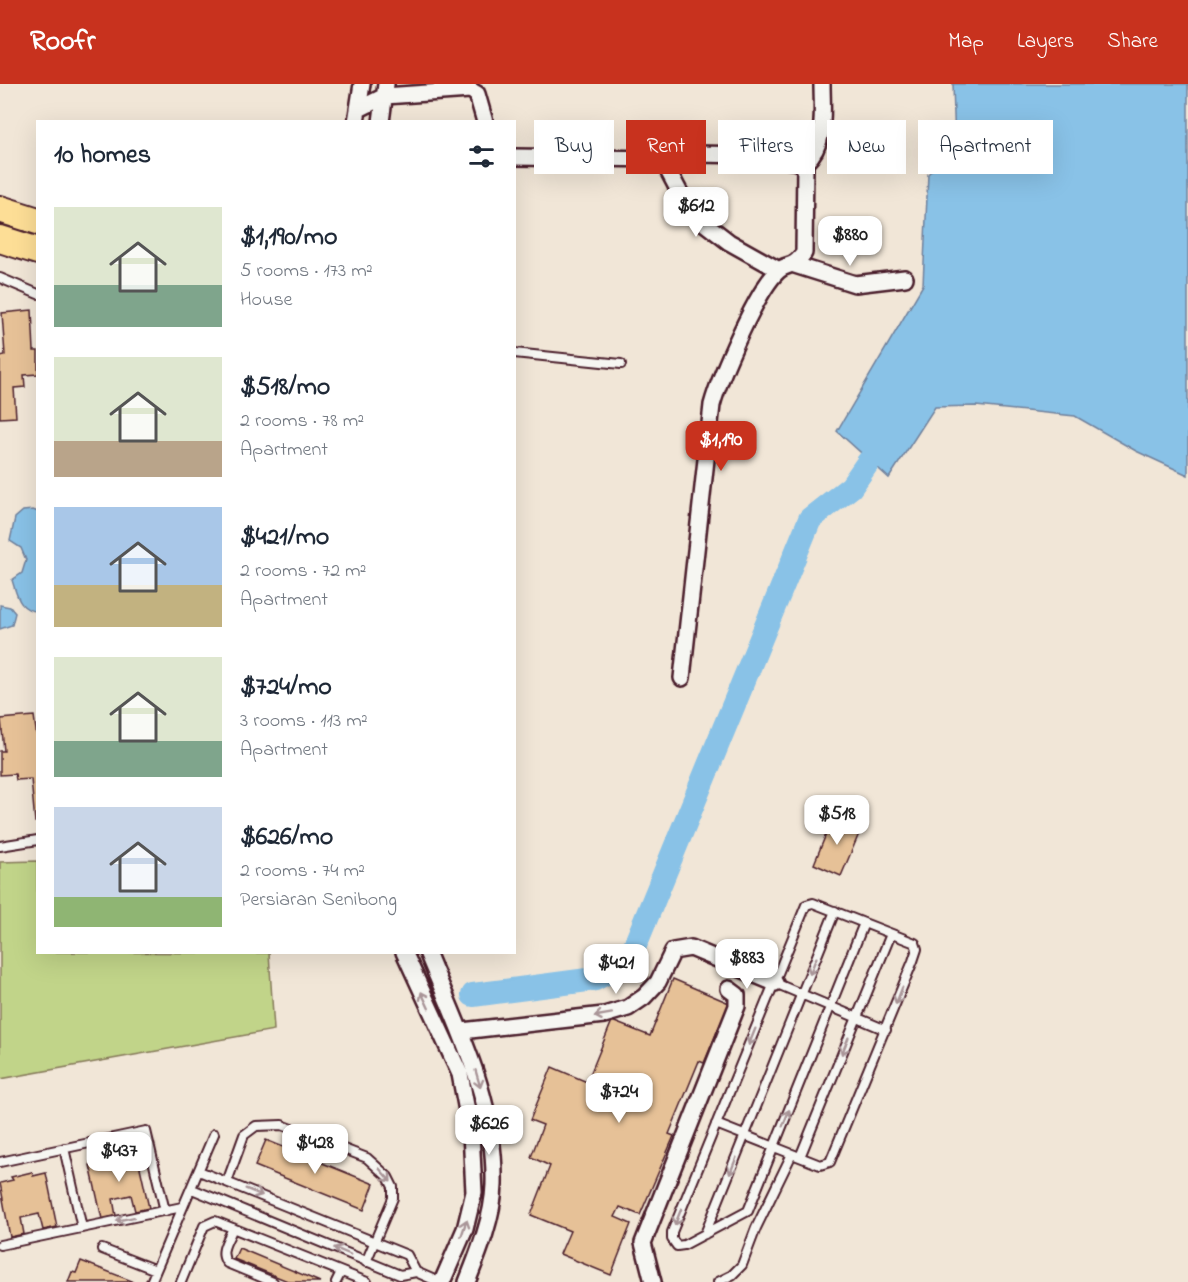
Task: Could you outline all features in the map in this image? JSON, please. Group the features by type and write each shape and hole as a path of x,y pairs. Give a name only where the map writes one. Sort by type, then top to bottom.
{"main road":[{"path":"0,209 36,220"},
{"path":"0,238 36,250"}],"street":[{"path":"358,115 362,84"},
{"path":"815,155 821,132 822,84"},
{"path":"358,115 385,90 470,90 477,94 484,120"},
{"path":"381,120 385,90"},
{"path":"516,157 626,159"},
{"path":"670,174 690,212 729,242 779,270"},
{"path":"795,265 804,253 805,174"},
{"path":"682,678 712,405 718,382 759,299 779,270 795,265 855,284 905,278"},
{"path":"460,1028 604,1015 628,1008 651,990 658,982 670,954 681,948 691,948 775,983"},
{"path":"405,954 460,1074 467,1103 474,1192 465,1229 441,1282"},
{"path":"429,959 460,1028 484,1100 494,1185 489,1215 467,1282"},
{"path":"653,1282 643,1243 737,1006 737,995 729,989"}],"lane":[{"path":"0,278 36,293"},
{"path":"516,353 621,363"},
{"path":"0,845 36,840"},
{"path":"716,1124 774,1147 796,1155 820,1165 830,1162 886,1030 917,950 915,943 891,934 864,923 813,903 806,905 775,983 716,1124 672,1232 674,1245 680,1247 748,1211 774,1147 864,923"},
{"path":"705,1234 835,912"},
{"path":"718,1282 732,1275 742,1265 756,1228 796,1155 857,1018 891,934"},
{"path":"775,983 886,1030"},
{"path":"226,1182 244,1135 249,1129 265,1125 282,1125 367,1158 388,1177 393,1187 393,1198 366,1262"},
{"path":"0,1162 146,1131 165,1211"},
{"path":"151,1282 214,1134"},
{"path":"64,1148 82,1228"},
{"path":"199,1171 407,1255 416,1272"},
{"path":"192,1189 400,1275 416,1272 441,1282"},
{"path":"0,1245 182,1207"},
{"path":"181,1282 204,1226 215,1221 364,1282"},
{"path":"233,1228 223,1251 223,1258 227,1263 273,1282"},
{"path":"102,1249 156,1270"},
{"path":"336,1282 342,1272"}],"green space":[{"path":"36,861 36,954 269,954 274,1030 0,1079 0,862"}],"water":[{"path":"953,84 1188,84 1188,475 1136,451 1075,416 976,406 935,407 889,478 837,431 923,285 928,174 1053,174 1053,120 954,120"},
{"path":"23,511 36,511 36,611 23,605 17,596 12,580 22,573 26,560 21,548 10,541 15,518"},
{"path":"0,605 10,607 15,613 12,625 0,629"}],"building":[{"path":"32,310 36,374 24,375 25,387 14,388 16,417 0,418 0,356 5,355 2,313"},
{"path":"34,716 36,822 31,779 16,780 15,774 0,775 0,751 4,751 1,719"},
{"path":"833,817 861,829 841,876 814,864"},
{"path":"673,979 729,1003 704,1063 699,1061 669,1134 674,1136 640,1215 620,1207 615,1217 631,1224 611,1275 560,1254 570,1231 531,1215 550,1166 531,1157 543,1125 530,1120 552,1067 587,1082 612,1021 650,1036"},
{"path":"266,1140 374,1184 364,1210 255,1166"},
{"path":"123,1153 124,1157 137,1154 149,1208 135,1211 131,1195 113,1199 116,1216 102,1219 90,1165 104,1162 103,1158"},
{"path":"32,1172 33,1176 46,1173 57,1227 43,1230 39,1214 21,1218 24,1234 10,1237 0,1183 13,1180 11,1177"},
{"path":"239,1248 320,1282 290,1282 234,1259"},
{"path":"81,1261 132,1281 68,1282 72,1272 76,1273"}],"waterway":[{"path":"473,995 595,979 629,960 810,519 851,487 869,461"}]}
